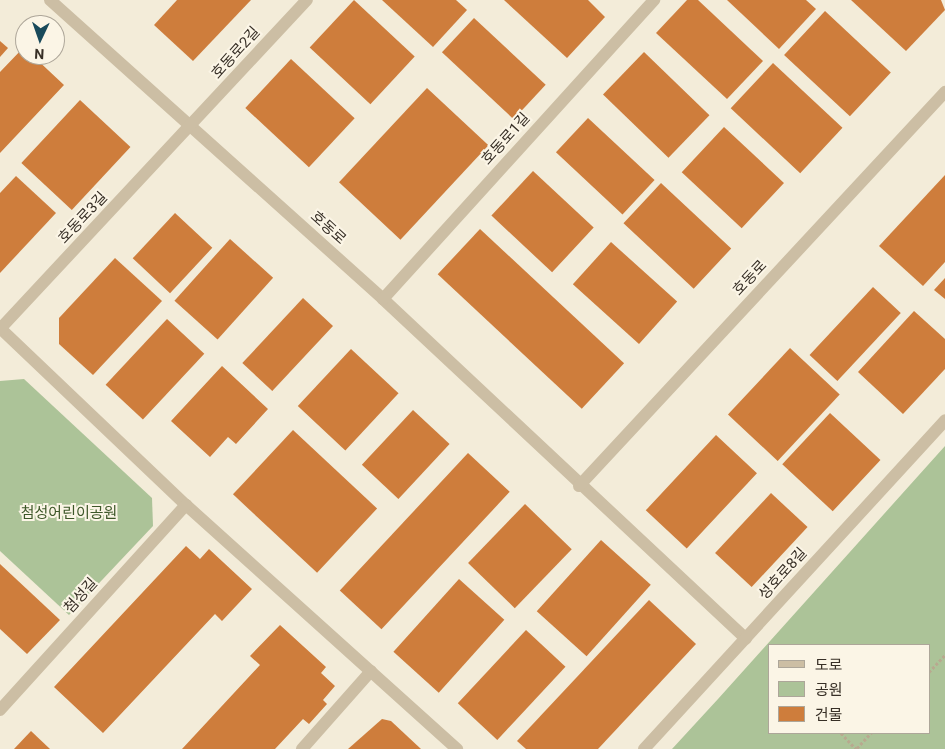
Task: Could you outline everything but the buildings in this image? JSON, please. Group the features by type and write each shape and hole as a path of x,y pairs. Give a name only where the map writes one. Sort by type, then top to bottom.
{"street":[{"name":"호동로","path":"50,0 190,128 383,299 579,486 746,638"},
{"name":"호동로2길","path":"190,128 306,0"},
{"name":"호동로1길","path":"383,299 654,0"},
{"name":"호동로","path":"579,486 945,92"},
{"name":"호동로3길","path":"0,328 190,128"},
{"path":"0,328 186,505 457,749"},
{"name":"성호로8길","path":"644,749 945,420"},
{"name":"첨성길","path":"0,710 186,505"},
{"path":"302,749 371,671"}],"path":[{"path":"930,671 945,656"},
{"path":"842,734 856,748 870,734"}],"green space":[{"name":"첨성어린이공원","path":"24,379 152,498 153,526 69,615 0,551 0,381"},
{"path":"945,446 945,749 672,749 718,699"}]}
